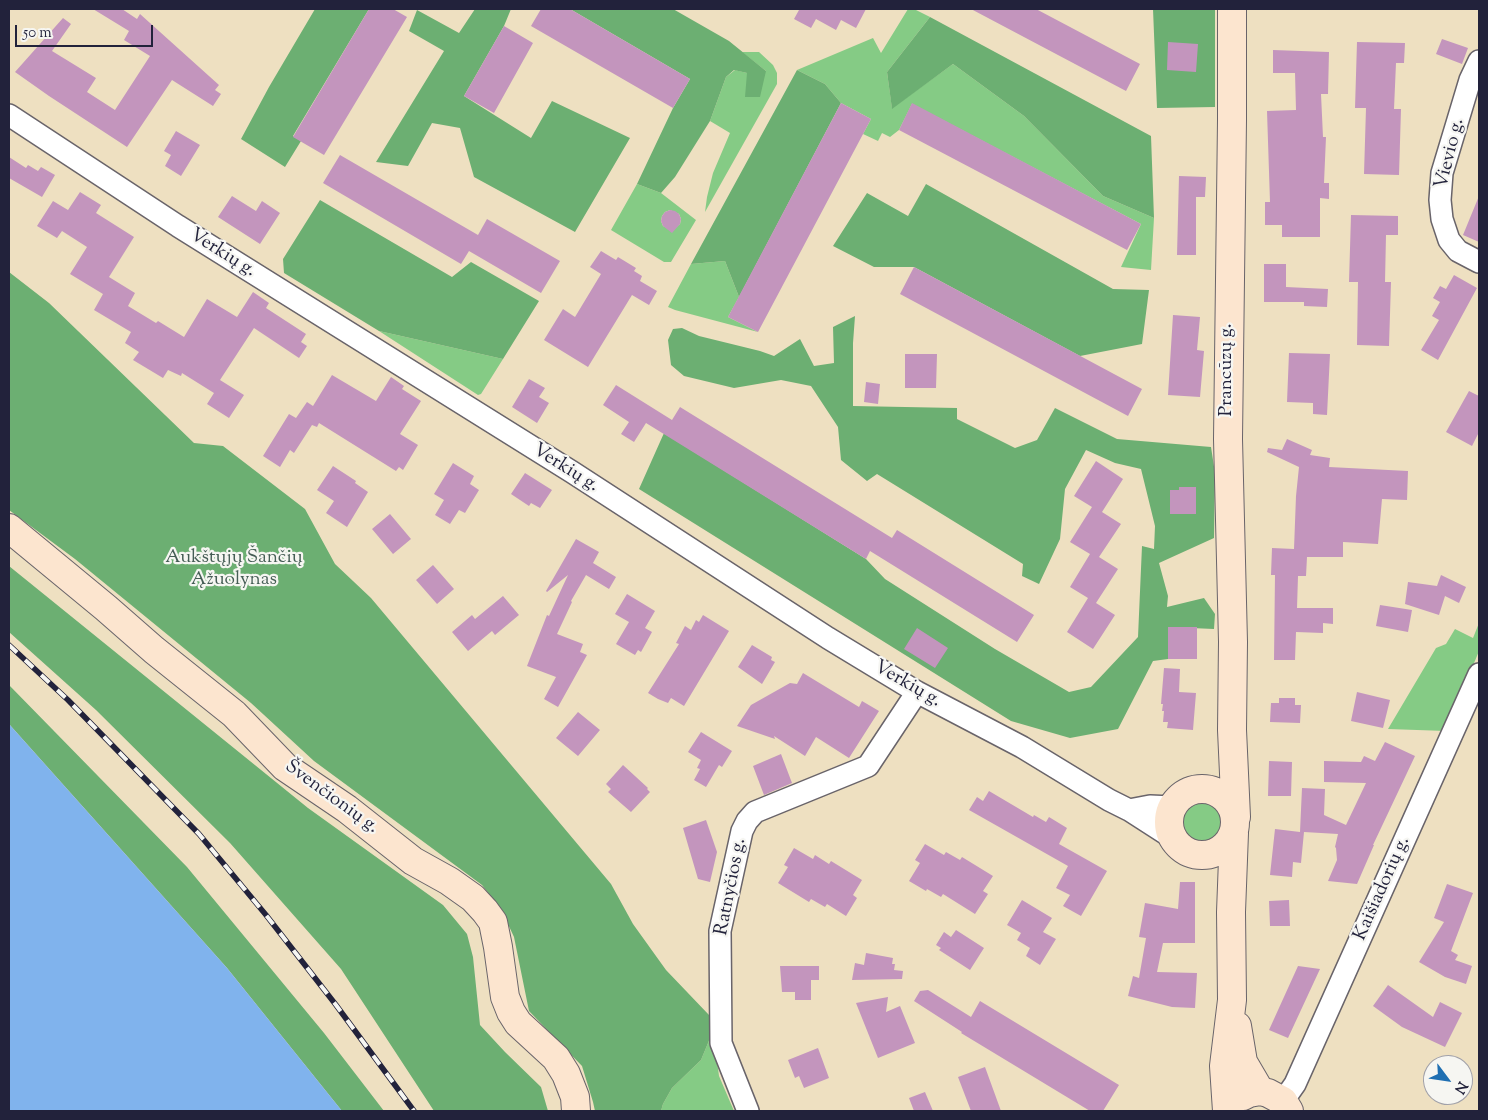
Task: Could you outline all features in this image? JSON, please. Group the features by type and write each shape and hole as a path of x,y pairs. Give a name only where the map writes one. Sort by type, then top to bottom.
{"street":[{"name":"Prancūzų g.","path":"1228,1111 1224,1066 1232,1000 1230,912 1235,825 1228,439 1232,9"},
{"name":"Vievio g.","path":"1479,61 1470,80 1442,173 1440,200 1442,219 1449,240 1458,251 1479,262"},
{"name":"Verkių g.","path":"9,115 178,226 572,472 828,638 917,692 1022,747 1109,800 1129,810 1174,840"},
{"name":"Švenčionių g.","path":"9,528 154,650 234,714 285,767 347,809 413,861 450,881 473,898 486,911 493,922 505,997 510,1012 518,1023 556,1058 566,1074 575,1097 576,1111"},
{"name":"Kaišiadorių g.","path":"1277,1101 1294,1084 1470,719 1479,674"},
{"name":"Ratnyčios g.","path":"748,1111 721,1043 720,931 742,830 755,812 868,766 917,692"},
{"name":"Prancūzų g.","path":"1202,788 1220,762 1232,730"},
{"path":"1202,788 1220,793 1228,800 1233,808 1235,825 1230,840 1218,852 1202,856 1186,851 1174,840 1169,823 1172,807 1185,794 1202,788"},
{"path":"1129,810 1150,806 1172,807"},
{"name":"Prancūzų g.","path":"1202,856 1219,876 1230,912"},
{"name":"Prancūzų g.","path":"1232,1000 1243,1062 1277,1101"},
{"path":"1228,1111 1240,1098 1249,1093 1277,1101"}],"green space":[{"path":"315,9 369,9 293,136 301,141 285,167 241,139"},
{"path":"475,9 511,9 504,26 464,96 531,138 552,101 630,138 575,232 474,177 460,128 432,123 408,166 376,162 444,51 409,31 417,10 459,33"},
{"path":"570,9 673,9 729,41 766,71 760,97 745,97 747,73 734,70 726,77 710,121 675,177 661,193 637,184 673,108 690,79"},
{"path":"908,9 914,9 930,17 887,72 892,108 953,64 1024,116 1103,196 1154,218 1151,270 1121,267 1141,224 912,104 899,130 890,137 882,133 878,141 863,134 871,119 841,103 825,84 797,70 873,38 881,53"},
{"path":"1153,9 1215,9 1215,107 1157,108"},
{"path":"930,17 1151,136 1154,218 1103,196 1024,116 953,64 892,109 887,72"},
{"path":"742,52 759,52 773,65 777,73 777,84 705,212 713,173 730,133 710,121 726,77 735,70 747,73 766,71"},
{"path":"797,70 825,84 841,103 739,297 725,261 691,264"},
{"path":"637,184 661,193 696,220 671,262 664,262 611,230","holes":["670,210 679,214 680,224 672,230 663,226 661,221 665,212"]},
{"path":"926,184 1113,289 1149,290 1142,344 1080,356 914,267 874,267 833,246 867,193 908,216"},
{"path":"320,200 452,277 471,262 539,301 503,359 379,331 284,273 283,259"},
{"path":"725,261 739,297 728,317 758,332 668,307 691,264"},
{"name":"Aukštųjų Šančių Ąžuolynas","path":"9,272 49,303 194,443 223,446 305,509 335,564 371,598 611,884 633,924 666,970 709,1015 713,1031 701,1060 672,1088 661,1111 595,1111 582,1066 529,1011 514,937 501,909 482,885 314,761 251,703 75,559 9,510"},
{"path":"855,316 853,406 957,408 957,419 1015,448 1037,440 1055,408 1117,439 1211,447 1215,473 1214,538 1159,563 1168,596 1167,607 1204,598 1215,614 1214,629 1168,627 1168,659 1153,661 1118,729 1070,738 1011,721 639,489 664,433 866,559 885,579 995,649 1069,692 1091,687 1138,637 1142,546 1154,549 1155,526 1141,469 1115,463 1086,450 1065,489 1060,539 1039,584 1022,576 1023,564 877,474 867,481 841,460 838,427 811,386 781,380 734,388 684,376 671,365 668,340 673,329 682,328 699,336 774,356 800,339 814,366 834,363 833,327"},
{"path":"379,331 503,359 481,394 478,395"},
{"path":"9,566 308,808 443,905 467,934 473,957 480,1025 541,1087 548,1111 434,1111 341,969 230,843 96,710 9,632"},
{"path":"1479,623 1479,651 1446,731 1388,729 1436,648 1446,644 1455,629 1473,638"},
{"path":"9,685 187,867 324,1033 384,1111 342,1111 227,968 9,724"},
{"path":"1206,802 1213,805 1219,811 1222,822 1221,830 1213,839 1206,842 1198,842 1191,839 1183,830 1182,818 1185,811 1194,803"},
{"path":"713,1031 719,1076 734,1111 661,1111 672,1088 701,1060"}],"water":[{"path":"9,724 227,968 342,1111 9,1111"}],"building":[{"path":"93,9 122,9 137,19 140,14 219,85 215,90 221,94 213,106 172,80 127,147 15,72 63,18 71,24 52,51 96,78 87,92 115,110 150,56 124,40 129,31"},
{"path":"369,9 393,9 407,17 324,155 293,137"},
{"path":"541,9 570,9 690,79 673,108 531,26"},
{"path":"798,9 866,9 856,28 841,20 836,30 816,19 811,28 794,19"},
{"path":"971,9 1036,9 1140,64 1126,91"},
{"path":"504,26 533,43 494,113 464,96"},
{"path":"1442,39 1468,48 1462,64 1436,54"},
{"path":"1168,42 1198,44 1196,72 1167,70"},
{"path":"1357,42 1405,43 1404,63 1396,63 1394,109 1401,109 1399,175 1364,174 1366,108 1355,108"},
{"path":"1273,50 1329,52 1328,94 1321,94 1323,137 1326,137 1324,183 1329,183 1329,199 1320,198 1320,237 1282,237 1282,225 1265,225 1265,202 1270,202 1267,111 1296,110 1295,73 1273,73"},
{"path":"841,103 871,119 758,332 728,317"},
{"path":"912,103 1141,224 1127,250 899,130"},
{"path":"176,131 200,145 181,176 165,166 171,155 164,151"},
{"path":"340,155 478,235 487,219 560,261 541,293 469,251 461,264 323,183"},
{"path":"9,157 26,168 28,165 38,171 41,167 55,175 42,197 9,178"},
{"path":"1179,176 1206,177 1205,197 1196,197 1196,255 1177,255"},
{"path":"80,192 101,205 96,213 134,237 109,277 135,293 128,306 184,337 207,299 237,317 253,292 269,303 266,308 306,334 301,342 307,346 299,358 254,328 220,380 244,395 229,418 207,404 214,393 182,373 181,376 168,370 163,378 133,360 139,352 125,343 131,332 94,310 103,294 70,274 87,247 62,231 57,238 37,226 53,201 68,210"},
{"path":"232,196 256,211 262,201 280,213 260,244 218,217"},
{"path":"1479,196 1479,242 1463,235"},
{"path":"670,210 679,214 681,219 680,224 672,233 663,226 661,221 665,212"},
{"path":"1351,215 1398,216 1398,235 1386,235 1385,282 1391,282 1389,346 1357,345 1358,282 1349,282"},
{"path":"601,251 616,260 618,257 636,268 634,271 642,276 640,281 657,291 649,305 632,295 588,367 544,340 563,309 575,317 601,274 590,267"},
{"path":"1264,264 1286,264 1286,287 1328,289 1327,307 1304,306 1304,302 1264,302"},
{"path":"914,267 1142,389 1128,416 900,294"},
{"path":"1454,275 1477,288 1438,360 1421,350 1439,320 1432,316 1440,302 1433,298 1440,286 1446,289"},
{"path":"1173,315 1200,317 1197,350 1204,351 1200,397 1168,395"},
{"path":"1289,353 1330,354 1327,415 1313,414 1313,403 1287,402"},
{"path":"905,354 937,354 936,388 905,388"},
{"path":"332,375 376,401 391,377 404,386 402,389 421,401 400,434 418,445 403,470 399,467 396,471 319,423 317,427 312,425 294,453 290,450 280,467 263,456 289,414 296,418 307,402 313,406"},
{"path":"529,379 545,388 539,397 549,403 537,423 512,407"},
{"path":"866,382 880,384 878,404 864,402"},
{"path":"616,385 672,420 680,407 892,538 897,530 1034,615 1017,642 870,551 866,559 646,423 634,442 621,434 629,422 603,405"},
{"path":"1469,391 1479,396 1479,432 1472,446 1446,432"},
{"path":"1287,439 1312,450 1310,455 1330,458 1329,467 1408,471 1407,500 1382,499 1378,544 1343,542 1343,557 1307,557 1306,576 1298,576 1297,608 1333,608 1333,624 1323,623 1323,633 1296,632 1295,660 1274,660 1275,575 1271,575 1272,548 1294,549 1299,467 1267,452 1268,448 1282,450"},
{"path":"1096,461 1123,479 1102,512 1121,524 1099,557 1118,569 1096,603 1115,615 1093,649 1067,632 1088,598 1070,587 1090,554 1070,542 1092,507 1074,496"},
{"path":"453,463 474,476 470,484 479,490 465,513 459,510 450,524 435,515 444,500 434,494"},
{"path":"333,466 356,481 355,483 368,492 347,527 326,513 334,501 317,490"},
{"path":"525,473 552,490 540,508 531,503 529,506 511,494"},
{"path":"1179,487 1196,487 1196,514 1170,514 1170,490 1179,490"},
{"path":"390,514 411,539 393,554 372,529"},
{"path":"576,539 599,552 593,563 616,577 609,589 586,575 571,601 557,634 583,644 580,652 587,655 558,707 544,699 556,677 527,666 547,615 549,616 568,575 546,591"},
{"path":"433,565 454,589 437,604 416,580"},
{"path":"1441,575 1466,587 1459,603 1445,596 1439,615 1405,604 1408,582 1437,586"},
{"path":"627,594 655,611 645,628 652,632 641,652 638,650 635,655 616,644 629,622 615,614"},
{"path":"503,596 519,615 495,635 492,631 468,651 452,632 472,615 475,619"},
{"path":"1380,605 1412,610 1408,632 1376,626"},
{"path":"703,615 729,631 684,706 671,698 668,703 648,693 679,644 676,643 685,626 691,630 696,620 699,622"},
{"path":"1168,627 1197,627 1197,659 1168,659"},
{"path":"917,628 948,648 935,668 904,649"},
{"path":"752,645 772,657 771,660 775,662 762,684 738,667"},
{"path":"1164,668 1180,669 1179,692 1196,693 1193,730 1167,728 1168,722 1163,722 1164,711 1162,711 1163,704 1161,704"},
{"path":"803,673 859,707 862,701 879,711 849,758 816,737 805,756 774,736 775,739 737,726 751,705 790,683 797,684"},
{"path":"1357,692 1390,700 1383,728 1351,721"},
{"path":"1279,698 1295,698 1295,705 1301,705 1300,723 1270,722 1271,703 1279,703"},
{"path":"578,712 600,730 578,756 556,738"},
{"path":"701,732 732,751 722,767 719,765 706,787 694,780 700,769 697,768 701,760 688,752"},
{"path":"1385,742 1415,756 1373,845 1357,884 1328,881 1337,860 1335,847 1338,834 1304,832 1301,863 1293,862 1292,877 1270,875 1275,829 1300,832 1302,788 1325,789 1324,815 1346,825 1366,783 1324,782 1324,761 1361,762 1364,756 1375,761"},
{"path":"781,754 792,783 764,795 753,766"},
{"path":"1269,761 1292,762 1291,796 1268,796"},
{"path":"623,765 650,792 631,812 608,792 611,789 606,784"},
{"path":"989,791 1033,817 1034,815 1046,822 1049,817 1067,828 1059,844 1107,871 1081,916 1063,906 1070,895 1056,888 1068,866 969,810 977,797 983,801"},
{"path":"706,820 717,852 710,882 698,879 683,828"},
{"path":"925,844 944,855 946,852 960,860 962,857 993,876 983,891 988,894 975,914 943,894 941,897 909,881 920,863 915,860"},
{"path":"794,848 813,859 815,855 829,864 831,861 862,880 853,895 857,898 846,916 827,904 825,907 811,899 809,902 778,883 788,867 784,865"},
{"path":"1180,882 1195,882 1195,943 1163,943 1157,972 1197,973 1195,1008 1172,1007 1128,996 1133,976 1139,978 1146,938 1139,937 1145,903 1178,909"},
{"path":"1447,884 1473,893 1451,951 1458,955 1455,960 1472,966 1466,984 1445,977 1419,962 1444,922 1434,918"},
{"path":"1022,900 1052,918 1043,932 1056,939 1040,965 1026,956 1030,948 1017,940 1021,933 1007,925"},
{"path":"1289,900 1290,926 1270,926 1269,901"},
{"path":"956,930 984,948 970,970 939,950 941,948 936,945 944,932 951,937"},
{"path":"866,953 893,958 894,970 903,971 902,979 852,980 855,963 864,965"},
{"path":"780,966 819,966 819,980 811,980 811,1000 795,1000 795,992 782,992"},
{"path":"1298,966 1320,969 1288,1038 1269,1030"},
{"path":"1388,985 1433,1017 1440,1002 1462,1013 1445,1047 1402,1027 1373,1006"},
{"path":"928,990 971,1017 980,1001 1119,1085 1103,1111 1090,1111 961,1033 914,1001 920,991"},
{"path":"888,997 886,1012 900,1006 915,1043 878,1058 856,1003"},
{"path":"818,1048 829,1078 804,1088 799,1076 795,1078 788,1060"},
{"path":"985,1067 1001,1111 971,1111 958,1077"},
{"path":"925,1092 933,1111 914,1111 909,1098"}],"railway":[{"path":"9,645 68,700 199,834 266,915 336,1005 414,1111"}]}
